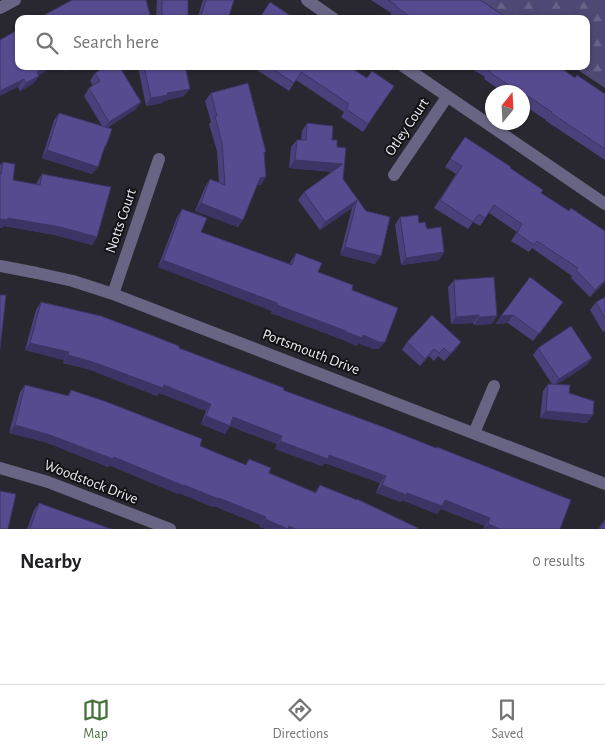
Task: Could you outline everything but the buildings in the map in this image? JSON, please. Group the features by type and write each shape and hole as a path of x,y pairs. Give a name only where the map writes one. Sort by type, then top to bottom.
{"street":[{"path":"0,8 15,0"},
{"path":"307,0 328,15"},
{"path":"409,70 605,204"},
{"name":"Otley Court","path":"394,175 447,97"},
{"name":"Notts Court","path":"113,294 159,159"},
{"name":"Portsmouth Drive","path":"0,266 74,281 113,294 605,484"},
{"path":"474,433 494,386"},
{"name":"Woodstock Drive","path":"0,468 48,482 170,529"}],"green space":[{"path":"473,0 605,0 605,88 578,70 590,70 590,15 495,15"}]}
